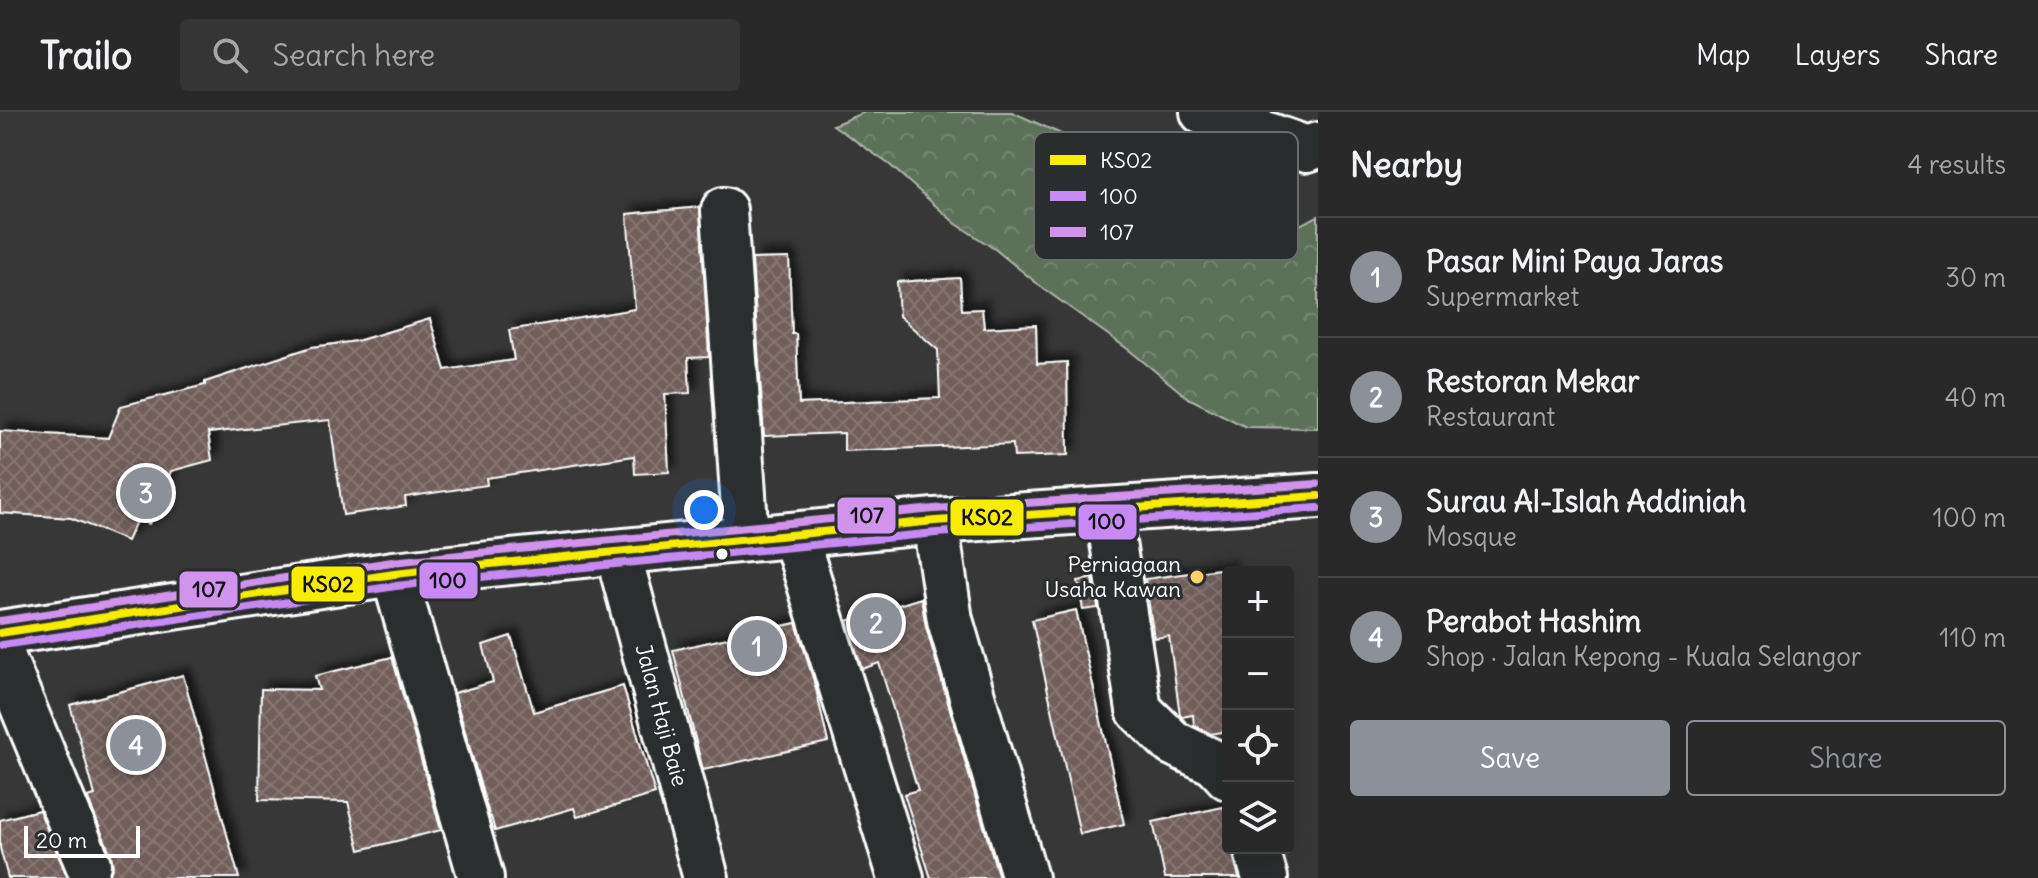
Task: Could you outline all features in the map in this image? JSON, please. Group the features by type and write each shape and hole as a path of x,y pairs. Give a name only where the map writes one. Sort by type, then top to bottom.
{"main road":[{"path":"1203,112 1259,132"},
{"path":"1298,146 1307,149 1318,145"},
{"path":"724,210 746,539"},
{"path":"0,633 394,574 935,521 1318,496"},
{"path":"1108,510 1139,710 1173,743 1215,763 1222,771"},
{"path":"935,521 950,620 1025,878"},
{"path":"795,536 901,878"},
{"name":"Jalan Haji Baie","path":"618,553 706,878"},
{"path":"394,574 481,878"},
{"path":"0,651 88,864"},
{"path":"1258,854 1265,878"}],"green space":[{"path":"865,112 1012,112 1057,132 1034,132 1034,260 1298,260 1298,226 1318,216 1318,428 1246,427 1188,398 996,250 955,223 890,165 833,125"}],"building":[{"path":"700,207 709,357 688,358 690,393 665,394 669,472 635,474 634,456 486,478 487,485 405,497 406,506 343,515 330,420 208,433 212,460 171,471 149,524 137,519 127,541 71,518 0,513 0,431 108,438 121,406 205,385 205,382 312,347 357,341 430,319 445,370 514,360 509,330 635,309 627,214"},
{"path":"789,258 799,404 940,398 938,350 899,316 897,282 960,278 962,310 982,309 984,328 1036,325 1037,364 1067,362 1068,455 1014,457 1013,444 844,451 844,433 764,436 752,259"},
{"path":"1222,569 1222,732 1211,734 1194,725 1193,715 1180,715 1169,636 1154,638 1145,579"},
{"path":"1093,578 1098,608 1083,610 1078,581"},
{"path":"921,598 926,627 999,878 931,878 904,794 918,790 879,663 862,669 847,621"},
{"path":"1076,610 1124,824 1080,834 1032,620"},
{"path":"796,623 828,742 703,770 673,650"},
{"path":"511,636 534,712 623,686 655,794 577,817 574,808 495,831 454,693 493,682 483,645"},
{"path":"392,657 441,830 360,850 348,802 259,800 261,689 319,690 315,676"},
{"path":"183,675 239,878 108,878 113,866 111,855 87,797 95,795 70,705"},
{"path":"1222,807 1222,854 1233,854 1239,878 1165,878 1153,822"},
{"path":"39,810 68,878 8,878 0,848 0,820"}],"transit line":[{"name":"107","path":"0,621 392,562 934,509 1317,484"},
{"name":"KS02","path":"0,633 394,574 480,565 935,521 1318,496"},
{"name":"100","path":"2,645 396,586 481,577 936,533 1318,508"}],"place":[{"name":"Surau Al-Islah Addiniah","path":"146,493"},
{"name":"Perniagaan Usaha Kawan","path":"1197,577"},
{"name":"Restoran Mekar","path":"876,623"},
{"name":"Pasar Mini Paya Jaras","path":"757,646"},
{"name":"Perabot Hashim","path":"136,745"}]}
